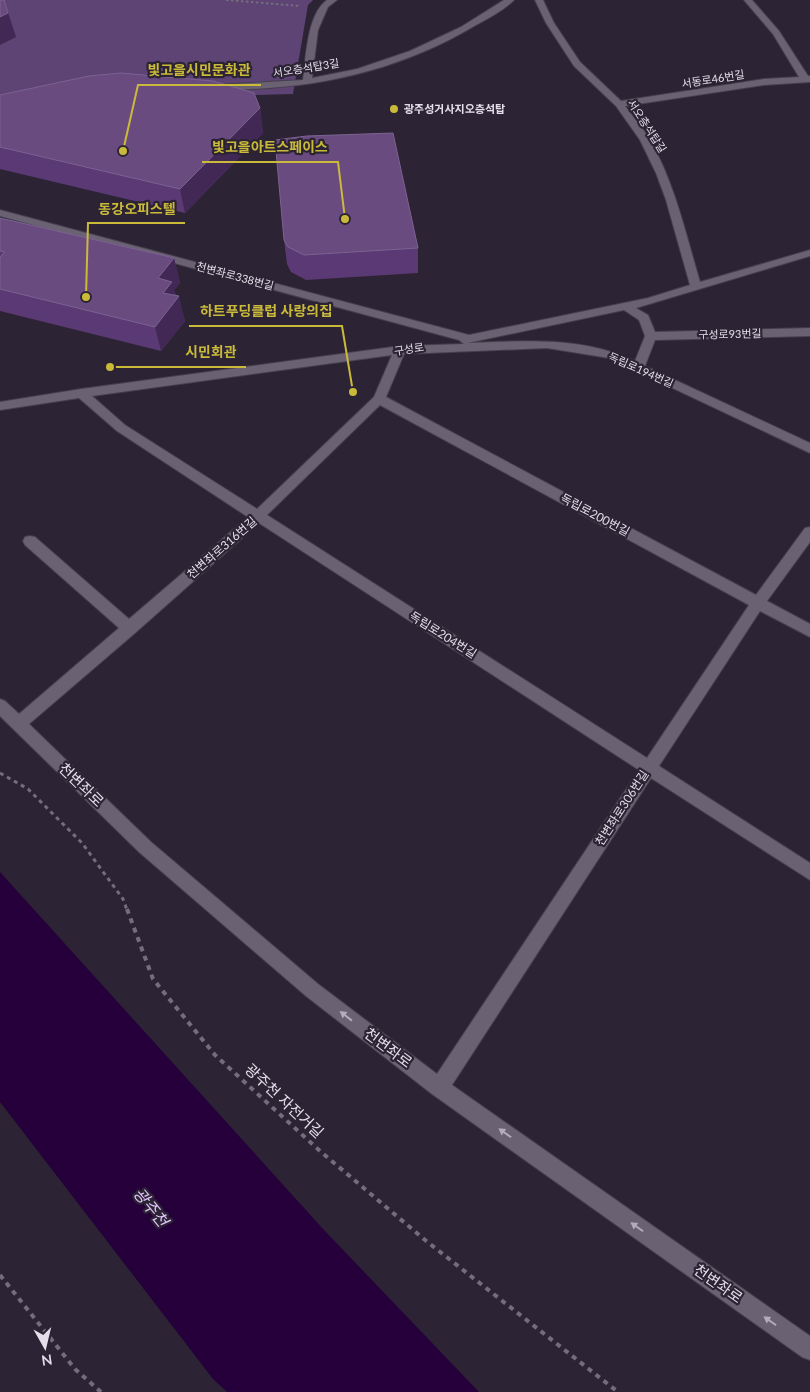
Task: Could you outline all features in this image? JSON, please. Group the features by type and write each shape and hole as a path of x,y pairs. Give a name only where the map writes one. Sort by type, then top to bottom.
{"street":[{"path":"307,82 314,30 324,6 333,0"},
{"name":"서오층석탑3길","path":"211,88 307,82 368,69 441,40 477,22 510,0"},
{"name":"서오층석탑길","path":"539,0 550,23 577,64 619,104 645,140 662,173 672,200 696,287"},
{"path":"748,0 776,33 808,79"},
{"name":"서동로46번길","path":"619,104 764,82 808,79"},
{"name":"천변좌로338번길","path":"0,213 469,340"},
{"name":"구성로","path":"0,406 81,393 469,340 627,306 810,253"},
{"path":"627,306 644,318 651,336 638,368"},
{"name":"구성로93번길","path":"651,336 810,332"},
{"name":"독립로194번길","path":"400,350 547,344 612,355 810,448"},
{"name":"천변좌로316번길","path":"18,724 257,517 379,399 400,350"},
{"name":"독립로204번길","path":"81,393 121,428 257,517 650,767 810,872"},
{"name":"독립로200번길","path":"379,399 810,631"},
{"name":"천변좌로306번길","path":"439,1087 758,603 810,532"},
{"path":"30,541 130,628"},
{"name":"천변좌로","path":"0,706 153,854 312,990 439,1087 810,1349"}],"path":[{"path":"226,0 324,6"},
{"name":"광주천 자전거길","path":"0,773 28,789 82,843 97,862 123,899 153,979 215,1055 320,1151 425,1240 618,1392"},
{"path":"0,1275 75,1369 101,1392"}],"shaded area":[{"path":"0,0 313,0 308,5 293,94 183,97 0,113"}],"water":[{"name":"광주천","path":"0,872 324,1230 479,1392 227,1392 213,1379 0,1102"}],"building":[{"path":"0,0 4,0 8,13 0,17"},
{"path":"121,73 213,81 254,93 260,108 180,189 0,147 0,95 89,76"},
{"path":"393,133 418,248 304,255 288,247 284,240 275,140 307,136"},
{"path":"0,218 174,258 158,278 172,282 163,293 179,296 155,327 0,289 0,257 5,252 0,251"}],"place":[{"name":"광주성거사지오층석탑","path":"394,109"},
{"name":"빛고을시민문화관","path":"123,151"},
{"name":"빛고을아트스페이스","path":"345,219"},
{"name":"동강오피스텔","path":"86,297"},
{"name":"시민회관","path":"110,367"},
{"name":"하트푸딩클럽 사랑의집","path":"353,392"}]}
